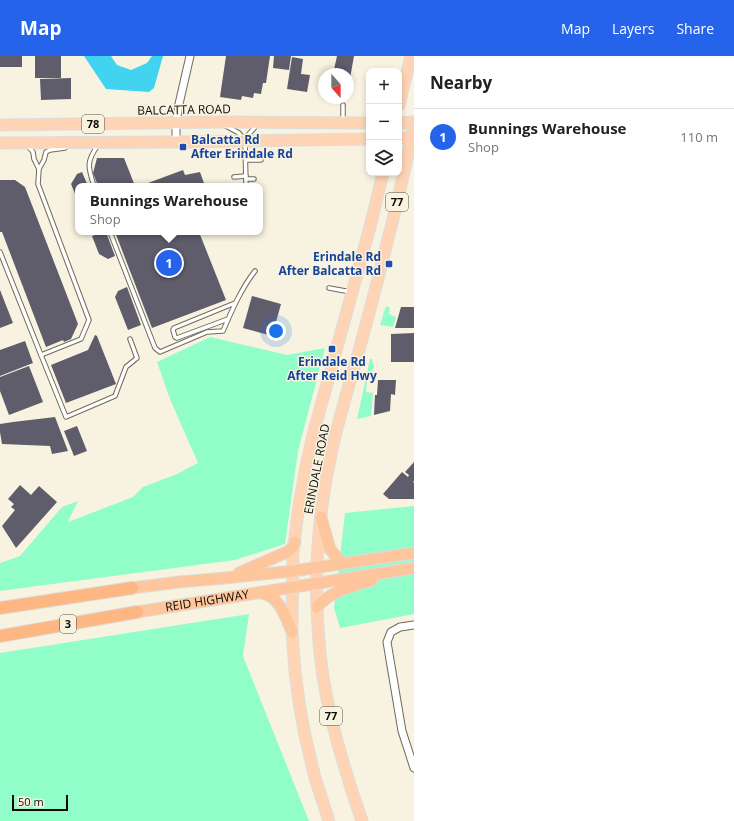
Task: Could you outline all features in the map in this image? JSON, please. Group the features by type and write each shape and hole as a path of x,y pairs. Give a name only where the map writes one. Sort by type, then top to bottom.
{"highway":[{"path":"321,517 330,549 342,564"},
{"path":"225,578 281,556 292,548 295,542"},
{"name":"REID HIGHWAY","path":"0,608 132,588 293,571 414,553"},
{"path":"317,607 323,601 342,589 413,568"},
{"name":"REID HIGHWAY","path":"0,636 137,612 413,568"},
{"path":"261,593 272,597 278,603 292,632"}],"main road":[{"path":"402,91 411,56"},
{"name":"BALCATTA ROAD","path":"0,125 220,122 363,123"},
{"path":"402,123 414,122"},
{"name":"ERINDALE ROAD","path":"362,821 342,760 326,695 322,670 317,607 321,517 333,445 383,262 413,138 414,126"},
{"path":"402,138 413,138"},
{"name":"78","path":"0,143 366,140"},
{"name":"ERINDALE ROAD","path":"329,821 315,778 304,731 295,671 292,632 295,542 298,512 305,471 314,432 370,227 382,176"}],"street":[{"path":"176,142 176,123 179,104 190,56"},
{"path":"414,624 400,627 391,632 387,642 402,731 411,749 414,768"}],"lane":[{"path":"343,104 343,123"},
{"path":"220,122 239,133 245,140"},
{"path":"246,183 245,140 260,122"},
{"path":"25,143 33,152 34,159 39,169"},
{"path":"42,355 81,339 89,320 38,184 39,169 46,152 50,150 100,143"},
{"path":"93,183 88,161 100,143"},
{"path":"246,160 261,160"},
{"path":"234,176 254,179"},
{"path":"111,235 155,348 160,352 207,332 223,331 246,282 255,271"},
{"path":"0,252 66,417 115,396 126,367 137,358 130,339"},
{"path":"329,288 352,293"},
{"path":"228,319 177,338 173,330 174,328 235,303"}],"green space":[{"path":"386,306 390,308 389,314 396,317 393,327 380,325"},
{"path":"210,337 287,355 325,348 298,451 285,544 235,560 0,591 0,563 20,556 62,507 78,501 68,522 133,497 143,487 177,474 198,463 170,399 157,362"},
{"path":"370,359 372,359 374,367 367,381 366,392 373,393 371,416 357,419"},
{"path":"414,506 414,614 340,628 334,608 345,513"},
{"path":"249,614 243,656 309,821 0,821 0,653"}],"water":[{"path":"84,56 111,56 117,65 131,70 147,63 152,56 163,56 154,88 149,92 106,89"}],"building":[{"path":"0,56 22,56 22,67 0,67"},
{"path":"35,56 61,56 61,78 35,78"},
{"path":"226,56 270,56 266,83 263,83 261,94 254,93 253,98 242,96 241,100 220,97"},
{"path":"274,56 291,56 289,70 273,68"},
{"path":"337,56 354,56 352,68 334,68"},
{"path":"292,57 303,59 301,74 310,75 307,92 287,89"},
{"path":"71,78 71,99 41,100 40,79"},
{"path":"97,158 124,158 134,183 97,183 93,173"},
{"path":"183,170 185,175 200,172 204,183 148,183"},
{"path":"82,172 87,183 75,183 75,194 71,184 77,174"},
{"path":"0,180 15,180 25,187 78,324 71,339 64,342 63,340 46,347 2,232 0,232"},
{"path":"107,235 115,256 108,259 99,254 92,236"},
{"path":"116,235 200,235 226,300 152,328"},
{"path":"127,287 141,325 128,330 115,297 118,291"},
{"path":"0,290 13,323 0,328"},
{"path":"252,296 281,304 272,336 243,328"},
{"path":"401,307 414,307 414,328 395,328"},
{"path":"414,333 414,362 391,362 391,334"},
{"path":"95,335 97,336 116,384 66,403 51,365 88,350"},
{"path":"25,341 33,363 0,376 0,350"},
{"path":"29,366 43,402 9,415 0,391 0,377"},
{"path":"378,380 396,380 395,395 391,394 390,411 374,415 375,395 377,395"},
{"path":"55,417 68,451 52,454 50,446 2,444 0,424"},
{"path":"77,426 87,451 74,456 64,431"},
{"path":"414,462 414,499 389,499 383,494 402,472 408,477 409,475 405,472"},
{"path":"20,485 31,495 39,486 57,502 16,548 2,526 15,510 11,507 14,504 8,499"}],"place":[{"name":"Balcatta Rd After Erindale Rd","path":"183,147"},
{"name":"Bunnings Warehouse","path":"169,263"},
{"name":"Erindale Rd After Balcatta Rd","path":"389,264"},
{"name":"Erindale Rd After Reid Hwy","path":"332,349"}]}
